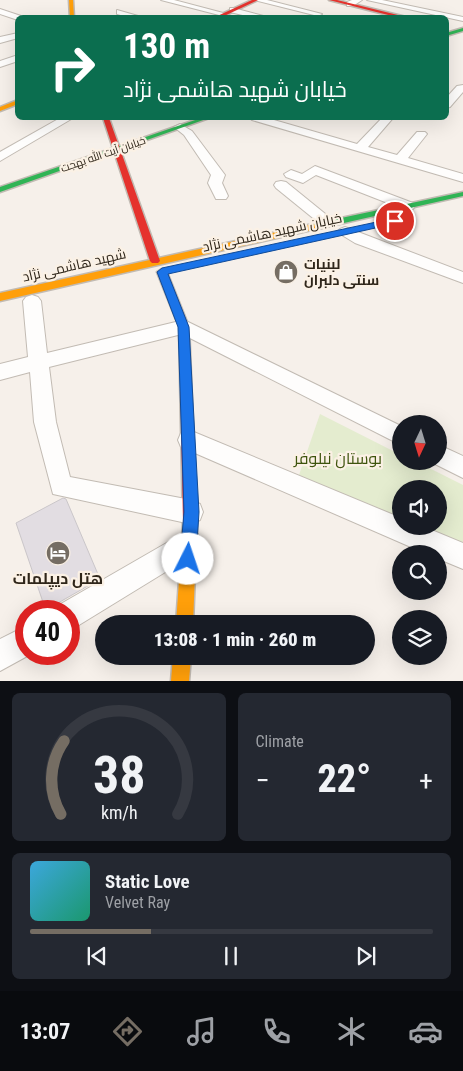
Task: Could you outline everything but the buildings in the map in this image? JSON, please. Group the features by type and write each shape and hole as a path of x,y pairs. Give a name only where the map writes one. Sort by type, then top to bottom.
{"main road":[{"path":"71,0 72,15"},
{"path":"319,0 382,15"},
{"path":"330,0 354,2 398,15"},
{"path":"226,11 253,1"},
{"path":"0,109 15,103"},
{"path":"107,120 155,261"},
{"name":"خیابان آیت الله بهجت","path":"0,181 116,145 182,122"},
{"name":"خیابان آیت الله بهجت","path":"0,190 116,145"},
{"name":"خیابان شهید هاشمی نژاد","path":"155,261 328,230 413,211 463,194"},
{"name":"خیابان شهید هاشمی نژاد","path":"413,211 463,206"},
{"name":"خیابان شهید هاشمی نژاد","path":"328,230 344,232 363,228"},
{"name":"خیابان شهید هاشمی نژاد","path":"0,308 312,239"},
{"name":"شهید هاشمی نژاد","path":"0,297 82,280 155,261"},
{"path":"162,272 184,327 192,512 185,615"},
{"path":"180,681 181,665"}],"street":[{"path":"165,0 249,15"},
{"path":"371,0 414,15"},
{"path":"253,1 318,14"},
{"path":"0,11 15,17"},
{"path":"120,12 130,15"},
{"path":"0,40 15,36"},
{"path":"1,64 15,59"},
{"path":"1,64 15,68"},
{"path":"462,89 449,86 463,77"},
{"path":"449,102 462,89"},
{"path":"0,157 64,120"},
{"path":"263,120 463,178"},
{"path":"360,148 386,120"},
{"path":"182,122 218,175 215,183 221,196"},
{"path":"400,159 421,134"},
{"path":"291,174 303,179 315,170 413,211"},
{"path":"280,185 328,230"},
{"path":"344,232 360,240 463,278"},
{"path":"32,301 45,422 61,486 192,512"},
{"path":"0,372 184,327 392,431"},
{"path":"189,440 463,556"},
{"path":"448,460 463,467"},
{"path":"80,607 189,543"},
{"path":"0,656 15,647"}],"green space":[{"name":"بوستان نیلوفر","path":"320,414 392,450 392,470 433,470 463,485 463,546 438,535 447,535 447,480 392,480 392,515 299,475"}],"traffic: fast":[{"path":"449,34 463,29"},
{"path":"0,190 200,120"},
{"path":"313,227 463,194"}],"traffic: slow":[{"path":"71,0 72,15"},
{"path":"0,109 15,103"},
{"path":"0,297 313,227"},
{"path":"185,615 190,523"},
{"path":"180,681 181,665"}],"traffic: jam":[{"path":"222,15 256,0"},
{"path":"331,0 395,15"},
{"path":"107,120 155,261"},
{"path":"162,272 184,327 190,523"}],"place":[{"name":"لبنیات سنتی دلبران","path":"286,272"},
{"name":"هتل دیپلمات","path":"58,553"}],"route":[{"path":"188,559 192,512 184,327 162,272 395,221"}]}
